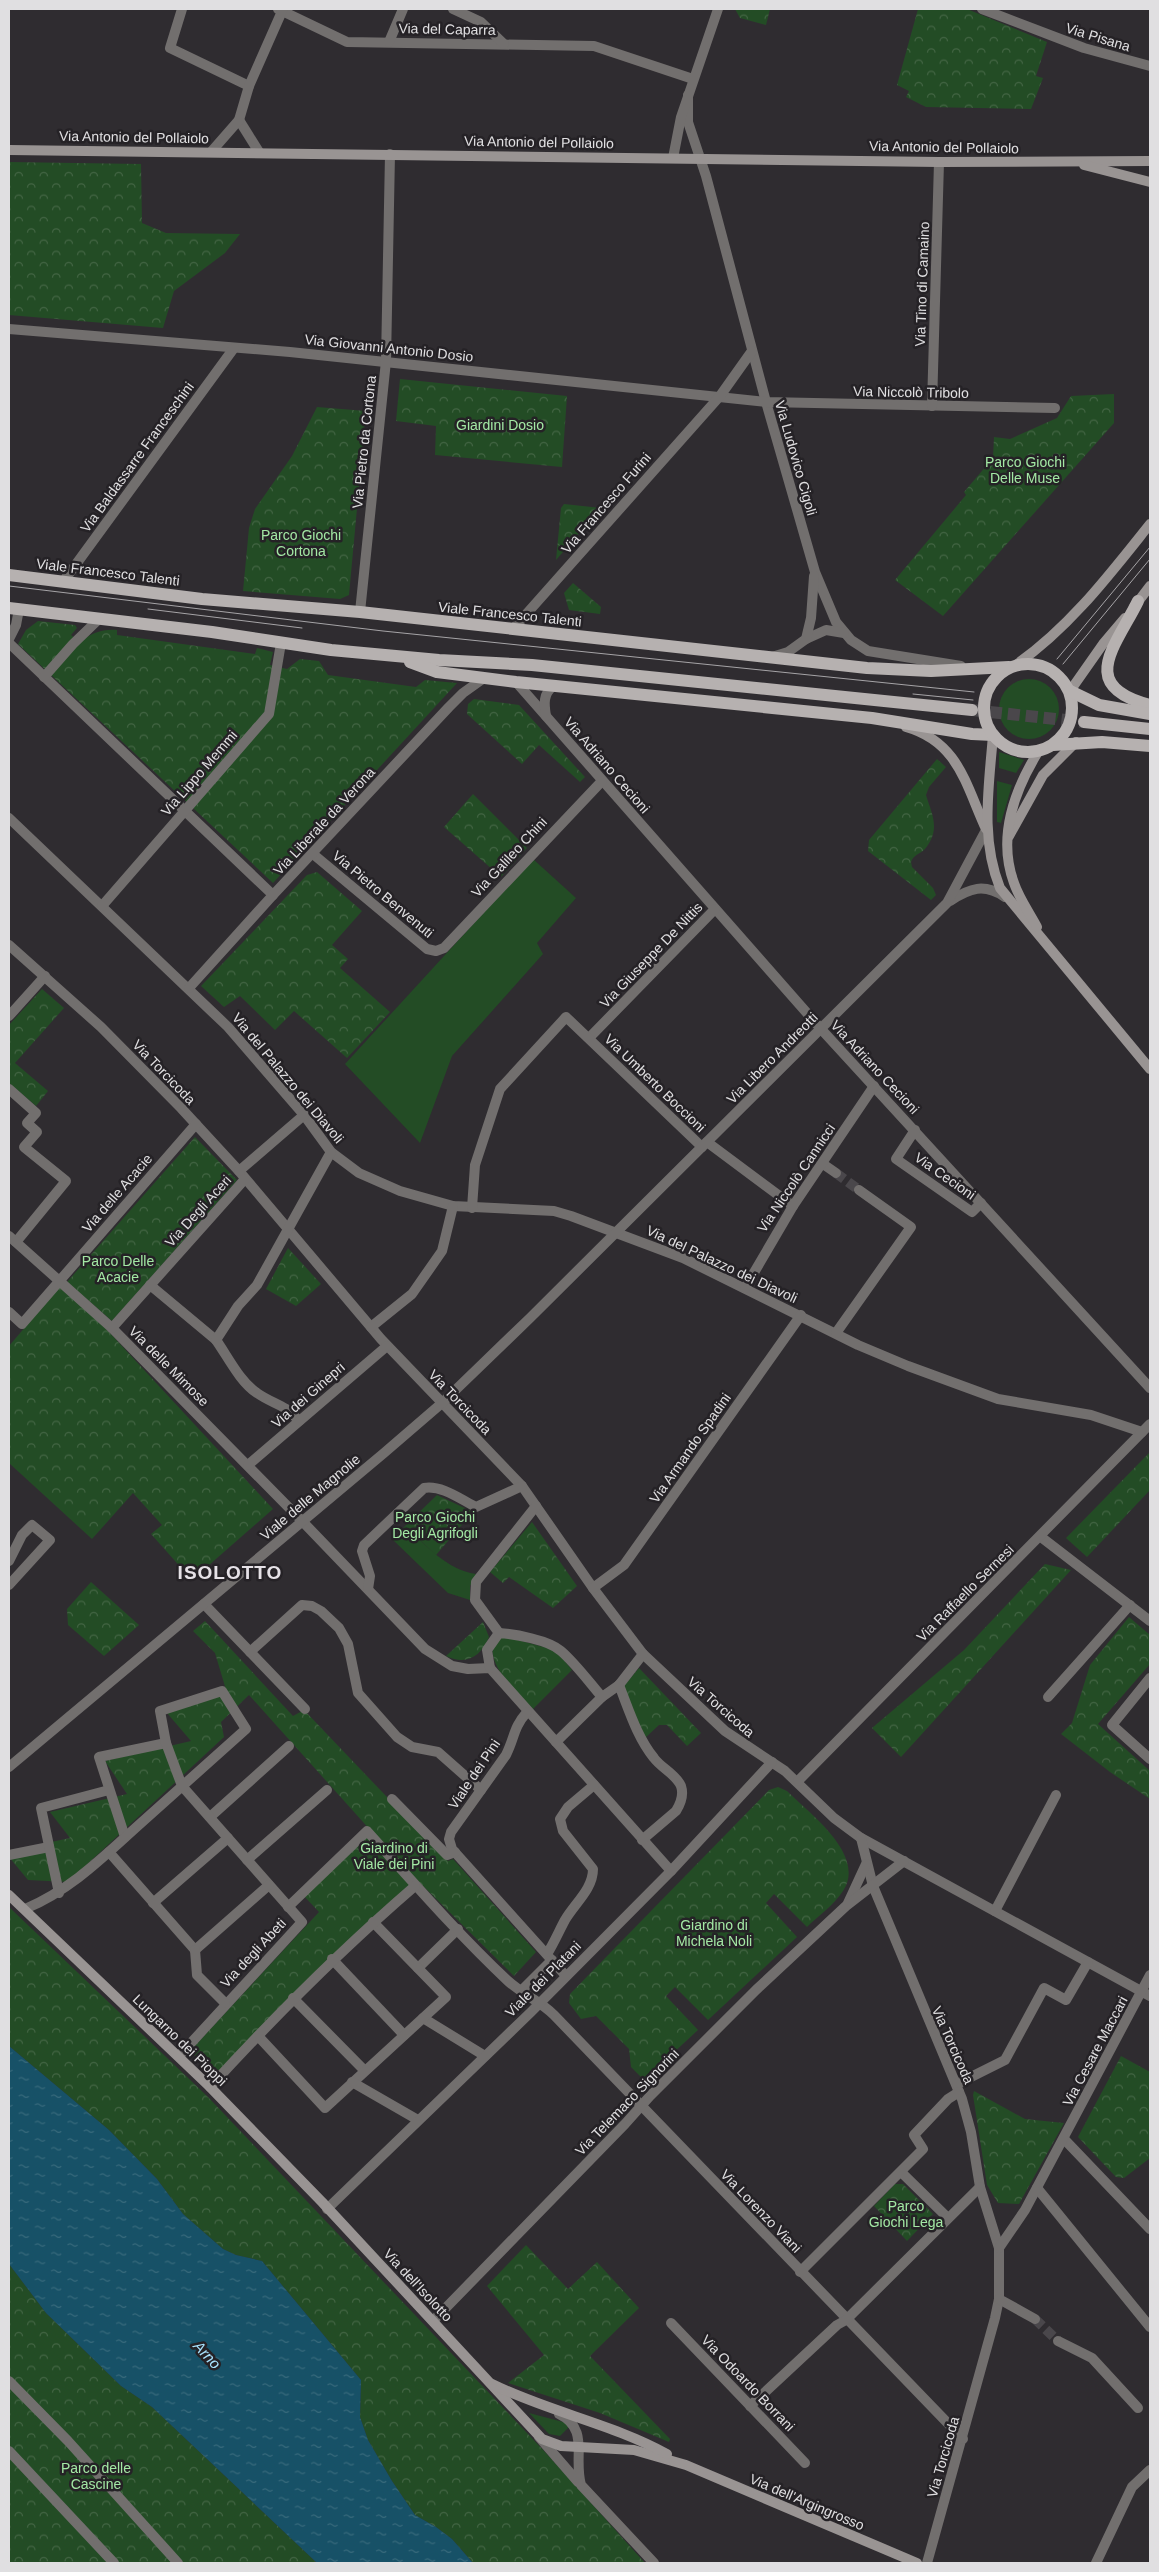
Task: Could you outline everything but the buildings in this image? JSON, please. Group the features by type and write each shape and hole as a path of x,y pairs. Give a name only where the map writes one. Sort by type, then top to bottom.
{"main road":[{"name":"Viale Francesco Talenti","path":"9,575 202,599 360,612 770,658 912,671 1013,666"},
{"path":"1138,601 1109,653 1107,669 1111,682 1120,693 1135,701 1150,705"},
{"path":"14,608 396,657 532,665 972,710"},
{"path":"396,657 437,672 553,686 901,721 972,734 993,735"},
{"path":"1054,745 1069,724 1073,710 1070,691 1062,679 1047,668 1034,664 1013,666 997,677 986,696 985,716 993,735 1013,750 1025,753 1038,752 1054,745 1076,742 1150,746"},
{"path":"1070,691 1094,704 1112,709 1150,714"},
{"path":"1084,722 1150,729"}],"street":[{"path":"182,9 170,48 249,86"},
{"path":"211,152 239,120 249,86 281,9"},
{"name":"Via del Caparra","path":"281,9 347,42 604,47 693,79"},
{"name":"Via del Caparra","path":"389,42 403,9"},
{"name":"Via del Caparra","path":"453,9 481,22 504,44"},
{"path":"673,158 677,134 688,95 718,9"},
{"name":"Via Pisana","path":"982,9 1084,48 1150,66"},
{"name":"Via Ludovico Cigoli","path":"688,95 688,122 701,159 766,402 815,572 836,622 845,634 860,646 872,652 970,669"},
{"path":"239,120 259,152"},
{"name":"Via Antonio del Pollaiolo","path":"9,150 939,162 1069,163 1150,161"},
{"name":"Via Pietro da Cortona","path":"360,612 386,361 390,154"},
{"name":"Via Tino di Camaino","path":"932,406 939,162"},
{"name":"Via Antonio del Pollaiolo","path":"1069,163 1115,172 1150,182"},
{"name":"Via Giovanni Antonio Dosio","path":"9,329 386,361 766,402"},
{"name":"Via Baldassarre Franceschini","path":"62,582 234,348"},
{"path":"720,396 752,351"},
{"name":"Via Francesco Furini","path":"513,629 720,396"},
{"name":"Via Niccolò Tribolo","path":"766,402 1054,408"},
{"path":"1013,666 1057,632 1108,576 1150,524"},
{"name":"Via Ludovico Cigoli","path":"806,639 811,618 815,572"},
{"path":"1070,691 1103,644 1150,586"},
{"path":"9,639 16,625 14,608"},
{"path":"44,678 73,644 100,618"},
{"path":"770,658 788,652 806,639 826,630 845,634"},
{"path":"9,643 273,895"},
{"name":"Via Lippo Memmi","path":"102,906 184,810 270,714 281,643"},
{"name":"Via Liberale da Verona","path":"189,988 273,895 314,854 453,703 484,678"},
{"path":"516,682 546,716"},
{"path":"546,716 545,696 553,686"},
{"name":"Via Adriano Cecioni","path":"546,716 821,1029 1150,1388"},
{"path":"841,716 912,729 938,744 953,758 966,779 986,830 992,866 1005,897 1045,941 1150,1069"},
{"path":"986,830 993,735"},
{"path":"1007,839 1043,775 1076,742"},
{"path":"1038,752 1018,788 1009,819 1007,839 1010,870 1015,885 1045,941"},
{"name":"Via Galileo Chini","path":"436,951 444,948 602,780"},
{"name":"Via del Palazzo dei Diavoli","path":"9,818 228,1027 304,1115 332,1152 360,1173 383,1185 453,1206 554,1211 683,1258 908,1366 990,1396 1023,1405 1091,1415 1142,1432"},
{"name":"Via Libero Andreotti","path":"947,903 986,830"},
{"name":"Via Pietro Benvenuti","path":"314,854 427,949 436,951"},
{"name":"Via Libero Andreotti","path":"616,1232 947,903 975,888 992,889 1005,897"},
{"name":"Via Giuseppe De Nittis","path":"589,1038 715,909"},
{"name":"Via Torcicoda","path":"9,945 105,1031 196,1124 242,1175 387,1346 522,1486 593,1588 643,1654 725,1731 798,1781 834,1818 861,1838 873,1886 939,2048 958,2088 971,2132 980,2187 999,2248 999,2299 963,2439 927,2563"},
{"path":"9,1016 45,976"},
{"name":"Via Umberto Boccioni","path":"472,1208 475,1165 500,1089 566,1017 705,1145 793,1206"},
{"name":"Via Niccolò Cannicci","path":"745,1288 793,1206 874,1086"},
{"path":"9,1089 36,1113 27,1123 37,1132 24,1148 66,1181 12,1239"},
{"path":"242,1175 304,1115"},
{"name":"Via delle Acacie","path":"59,1280 196,1124"},
{"name":"Via Cecioni","path":"915,1130 896,1159 972,1212 981,1202"},
{"path":"216,1340 238,1306 257,1285 332,1152"},
{"path":"823,1164 836,1173"},
{"name":"Via Degli Aceri","path":"112,1328 242,1175"},
{"path":"836,1333 911,1226 859,1190"},
{"path":"371,1327 412,1294 442,1251 453,1206"},
{"name":"Viale delle Magnolie","path":"9,1767 304,1522 442,1403 616,1232"},
{"name":"Via delle Mimose","path":"12,1239 112,1328 304,1522 425,1649 444,1663 468,1669 490,1668"},
{"path":"9,1312 22,1324 59,1280"},
{"path":"150,1284 216,1340 249,1386 267,1399 287,1408 299,1421"},
{"name":"Via Armando Spadini","path":"593,1588 624,1565 801,1315"},
{"name":"Via dei Ginepri","path":"248,1465 387,1346"},
{"name":"Via Raffaello Sernesi","path":"798,1781 1041,1537 1150,1424"},
{"path":"368,1589 370,1576 362,1556 364,1545 424,1488 434,1486 476,1507 522,1486"},
{"path":"536,1506 476,1582 475,1600 499,1633 516,1635 558,1648 602,1697"},
{"path":"9,1561 22,1535 32,1524 50,1540 9,1585"},
{"path":"1041,1537 1150,1620"},
{"path":"204,1604 305,1709"},
{"path":"250,1652 302,1605 312,1606 321,1611 345,1636 358,1692 378,1717 404,1743 438,1752 481,1790"},
{"path":"1048,1697 1130,1605"},
{"path":"499,1633 487,1650 490,1668 527,1712 556,1742 670,1871"},
{"path":"556,1742 602,1697 619,1685 643,1654"},
{"path":"1150,1678 1112,1725 1150,1760"},
{"path":"619,1685 637,1732 654,1759 680,1783 682,1791 680,1805 676,1811 642,1840"},
{"path":"25,1909 69,1887 109,1852 125,1837 182,1786 246,1729 222,1691 160,1711 166,1743 182,1786 288,1907"},
{"name":"Viale dei Pini","path":"455,1852 450,1843 451,1832 506,1755 516,1725 527,1712"},
{"path":"125,1837 99,1757 166,1743"},
{"path":"210,1817 289,1746"},
{"name":"Viale dei Platani","path":"327,2209 566,1976 670,1871 772,1762"},
{"path":"521,1990 549,1957 564,1921 592,1882 593,1868 563,1831 560,1819 568,1807 594,1785"},
{"path":"59,1893 41,1808 109,1790"},
{"path":"247,1860 327,1790"},
{"path":"995,1910 1056,1795"},
{"path":"392,1799 447,1855 455,1852 566,1976"},
{"name":"Via degli Abeti","path":"179,2056 225,2003 302,1922 288,1907 367,1831 415,1886"},
{"path":"153,1903 228,1838"},
{"path":"861,1838 1146,1994"},
{"path":"9,1855 49,1847"},
{"path":"109,1852 195,1950 269,1885"},
{"name":"Via Telemaco Signorini","path":"433,2321 756,1990 846,1906 904,1861"},
{"name":"Via Telemaco Signorini","path":"846,1906 866,1864"},
{"path":"210,2088 293,1998 373,1922 415,1886 509,1982 540,2002"},
{"name":"Lungarno dei Pioppi","path":"9,1895 179,2056 327,2209"},
{"path":"258,2036 325,2108 364,2070 446,1997 373,1922"},
{"path":"418,1968 458,1929"},
{"name":"Via degli Abeti","path":"195,1950 197,1975 225,2003"},
{"path":"332,1960 404,2035"},
{"path":"800,2272 923,2149 914,2135 958,2088 1005,2060 1044,1988 1066,2000 1088,1962"},
{"name":"Via Cesare Maccari","path":"999,2248 1025,2210 1146,1994 1150,1975"},
{"path":"293,1998 364,2070"},
{"name":"Via Lorenzo Viani","path":"540,2002 963,2439"},
{"path":"423,2018 485,2056"},
{"path":"352,2082 418,2120"},
{"path":"1064,2139 1150,2229"},
{"path":"901,2172 948,2218"},
{"path":"750,2406 837,2325 846,2320 980,2187"},
{"path":"1037,2188 1150,2327"},
{"name":"Via dell'Isolotto","path":"327,2209 433,2321 654,2563"},
{"path":"999,2299 1035,2319"},
{"name":"Via Odoardo Borrani","path":"671,2323 805,2463"},
{"path":"1058,2341 1092,2358 1138,2408"},
{"path":"9,2380 178,2563"},
{"name":"Via dell'Isolotto","path":"487,2382 554,2411 582,2420"},
{"name":"Via dell'Isolotto","path":"554,2411 575,2425 579,2437 577,2468 581,2485"},
{"name":"Via dell'Argingrosso","path":"582,2420 636,2439 686,2465 917,2563"},
{"name":"Via dell'Isolotto","path":"538,2436 550,2443 578,2448"},
{"name":"Via dell'Argingrosso","path":"578,2448 634,2450 686,2465"},
{"path":"9,2451 114,2563"},
{"path":"1096,2563 1132,2487 1150,2470"}],"green space":[{"path":"735,9 770,9 766,25 740,18"},
{"path":"918,9 967,9 1047,42 1036,76 1043,78 1031,109 926,107 906,97 909,91 897,85"},
{"path":"9,162 141,164 142,223 166,233 240,234 225,253 174,291 163,328 9,315"},
{"name":"Giardini Dosio","path":"400,379 567,396 562,467 435,455 436,426 396,421"},
{"name":"Parco Giochi Delle Muse","path":"1114,394 1114,423 943,616 895,580 966,495 964,492 993,458 994,437 1010,439 1057,418 1071,396"},
{"name":"Parco Giochi Cortona","path":"317,407 366,411 349,595 340,599 243,591 249,528 255,509 292,456"},
{"path":"564,504 601,508 556,560 561,508"},
{"path":"573,583 601,607 600,614 569,610 564,593"},
{"path":"38,621 75,625 77,628 71,635 80,642 97,632 117,630 117,635 255,654 257,648 273,652 270,665 287,669 300,659 319,661 328,675 416,687 425,680 457,683 273,883 18,644 26,630"},
{"path":"1029,679 1046,684 1054,692 1059,709 1054,726 1046,734 1029,739 1012,734 1004,726 999,709 1004,692 1012,684"},
{"path":"474,699 519,705 585,777 580,782 539,745 522,764 467,714 468,704"},
{"path":"999,752 1024,760 1016,773 999,768"},
{"path":"937,759 946,767 929,787 926,795 933,816 933,835 925,849 915,856 911,862 912,867 933,888 936,895 931,900 868,851 869,840"},
{"path":"997,781 1012,785 1001,823 997,822"},
{"path":"473,794 527,848 501,877 444,827"},
{"path":"533,859 576,898 537,943 543,954 452,1056 420,1143 345,1064"},
{"path":"317,872 362,911 332,945 348,959 340,968 390,1012 347,1058 294,1011 275,1030 240,996 224,1007 201,986 307,875"},
{"path":"42,989 64,1008 15,1063 48,1091 36,1106 9,1083 9,1025"},
{"name":"Parco Delle Acacie","path":"195,1137 237,1180 112,1321 67,1282"},
{"path":"288,1248 321,1284 296,1306 266,1289"},
{"path":"61,1285 108,1331 273,1509 192,1580 151,1534 162,1525 133,1493 92,1539 9,1463 9,1346"},
{"path":"1150,1452 1150,1490 1087,1557 1066,1538"},
{"name":"Parco Giochi Degli Agrifogli","path":"437,1495 473,1512 436,1555 405,1526"},
{"path":"532,1522 577,1586 553,1608 509,1577 503,1583 490,1572"},
{"path":"405,1526 446,1562 465,1572 476,1574 470,1586 470,1600 448,1593 392,1539"},
{"path":"1045,1564 1071,1570 901,1757 872,1728 964,1650"},
{"path":"91,1582 139,1625 104,1656 68,1625 67,1609"},
{"path":"1129,1617 1150,1635 1150,1664 1098,1724 1150,1771 1150,1799 1110,1772 1061,1734 1072,1723 1090,1665"},
{"name":"Giardino di Viale dei Pini","path":"205,1621 293,1716 304,1710 448,1861 453,1859 536,1952 514,1976 417,1880 215,2076 190,2051 319,1912 303,1895 372,1832 249,1695 221,1722 224,1737 68,1882 28,1880 9,1857 9,1851 70,1838 50,1812 127,1794 105,1761 191,1741 167,1713 227,1693 215,1653 193,1631"},
{"path":"483,1622 489,1637 486,1644 477,1654 460,1660 446,1656"},
{"path":"503,1636 551,1649 559,1654 572,1670 533,1709 501,1674 493,1657 492,1648"},
{"path":"639,1668 701,1733 687,1746 667,1725 659,1725 645,1738 623,1687"},
{"name":"Giardino di Michela Noli","path":"778,1787 787,1791 821,1823 842,1849 847,1863 848,1877 843,1891 831,1906 807,1927 774,1894 766,1903 797,1937 708,2020 675,1987 666,1996 698,2030 644,2080 631,2067 629,2049 596,2016 581,2019 569,2003 570,1994 769,1790"},
{"path":"9,1907 208,2097 546,2453 645,2563 473,2563 452,2539 415,2515 368,2440 360,2417 361,2380 262,2261 236,2255 223,2249 183,2214 157,2179 109,2130 9,2046"},
{"path":"1121,2056 1150,2072 1150,2158 1124,2178 1116,2177 1078,2137"},
{"path":"974,2091 1025,2119 1064,2123 1019,2204 998,2203 987,2185 973,2095"},
{"name":"Parco Giochi Lega","path":"895,2184 903,2184 933,2214 907,2241 874,2206"},
{"path":"526,2245 568,2289 597,2262 639,2308 590,2356 670,2439 669,2442 600,2413 508,2383 544,2355 487,2286"},
{"name":"Parco delle Cascine","path":"9,2264 46,2313 121,2386 152,2407 317,2563 9,2563"},
{"path":"529,2413 567,2423 568,2428 560,2436 549,2434"}],"water":[{"name":"Arno","path":"9,2046 109,2130 157,2179 183,2214 223,2249 236,2255 262,2261 361,2380 360,2417 368,2440 415,2515 452,2539 473,2563 317,2563 152,2407 121,2386 46,2313 9,2264"}],"tunnel":[{"path":"972,710 1084,722"},
{"path":"836,1173 859,1190"},
{"path":"1035,2319 1058,2341"}],"tram line":[{"path":"1057,659 1150,547"},
{"path":"1063,664 1150,559"},
{"path":"9,586 383,631 974,692"},
{"path":"148,609 302,628"},
{"path":"913,694 973,700"}],"district":[{"name":"ISOLOTTO","path":"230,1572"}]}
